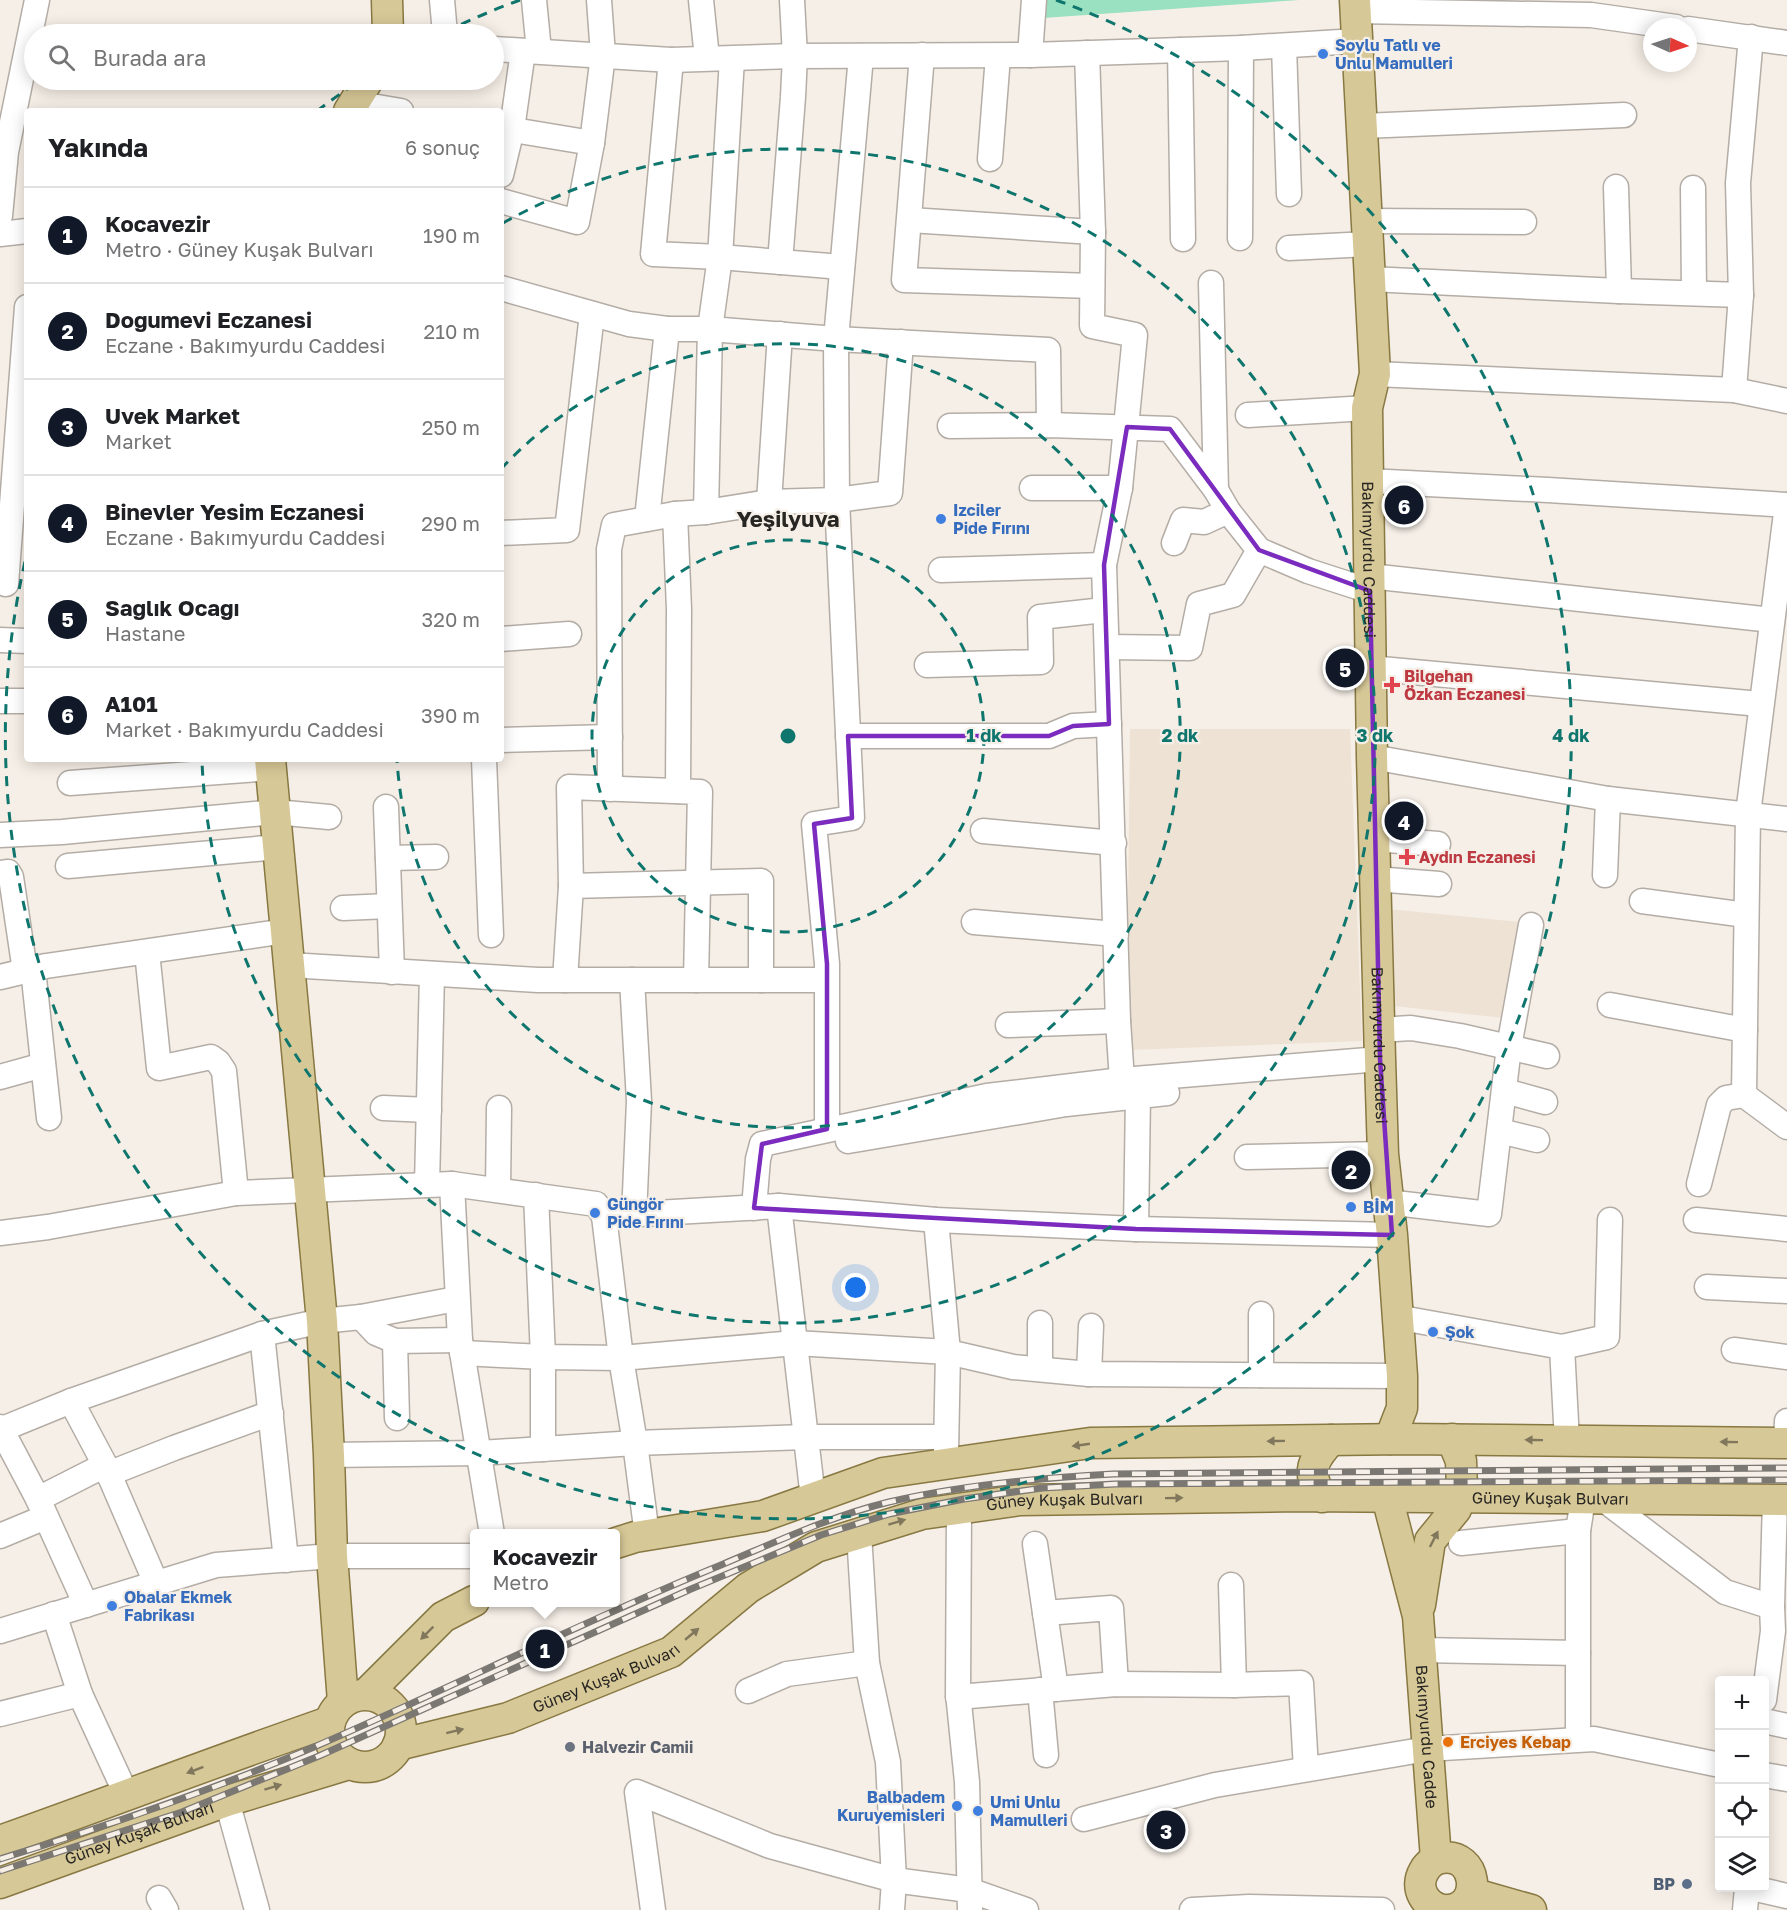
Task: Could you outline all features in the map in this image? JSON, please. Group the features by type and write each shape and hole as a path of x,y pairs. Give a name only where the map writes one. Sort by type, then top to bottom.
{"main road":[{"path":"387,0 387,24"},
{"name":"Bakımyurdu Caddesi","path":"1355,6 1375,374 1367,408 1370,668 1380,1067 1383,1154 1392,1235 1396,1317 1402,1376 1402,1439"},
{"path":"271,764 322,1320 332,1556 346,1706"},
{"path":"620,1541 763,1516 946,1450 1090,1443 1402,1439 1567,1441 1787,1436"},
{"path":"1322,1497 1312,1482 1313,1465 1320,1451 1331,1440"},
{"path":"1418,1616 1431,1541 1456,1509 1462,1490 1461,1461 1452,1440"},
{"path":"1387,1497 1418,1616"},
{"name":"Güney Kuşak Bulvarı","path":"398,1745 508,1718 671,1652 748,1588 816,1547 922,1514 1020,1500 1387,1497 1781,1500"},
{"path":"0,1841 128,1796 245,1751 346,1706 377,1696 388,1702 400,1722 401,1734 398,1745 392,1755 383,1762 372,1767 349,1764 339,1757 328,1734 346,1706 443,1617 470,1603"},
{"name":"Bakımyurdu Cadde","path":"1418,1616 1436,1859"},
{"name":"Güney Kuşak Bulvarı","path":"0,1883 227,1801 349,1764"},
{"path":"1440,1906 1473,1885 1472,1876 1462,1862 1445,1857 1429,1864 1420,1880 1420,1889 1440,1906 1531,1910"}],"street":[{"path":"31,24 37,0"},
{"path":"442,0 444,24"},
{"path":"504,147 506,128 531,51 534,0"},
{"path":"504,202 577,222 592,143 603,55 599,0"},
{"path":"701,0 707,58"},
{"path":"780,262 795,56 792,0"},
{"path":"1030,55 1034,0"},
{"path":"1355,6 1591,15 1643,22"},
{"path":"1697,30 1787,43"},
{"path":"1734,390 1741,295 1738,183 1750,37"},
{"path":"504,50 671,60 795,56 998,56 1179,51 1357,41"},
{"path":"1284,46 1289,194"},
{"path":"1240,48 1240,238"},
{"path":"0,216 11,151 19,71 24,51"},
{"path":"1179,51 1183,239"},
{"path":"1088,53 1093,232 1092,326 1135,335 1120,488 1104,565 1104,610 1114,843 1118,1021 1130,1088 1136,1229"},
{"path":"922,55 904,280 1092,286"},
{"path":"827,1129 827,964 814,824 852,818 837,500 836,339 861,56"},
{"path":"990,159 998,56"},
{"path":"705,512 710,329 720,257 732,59"},
{"path":"671,60 653,254 842,267"},
{"path":"359,91 395,108"},
{"path":"1363,126 1624,115"},
{"path":"506,128 592,143"},
{"path":"1616,187 1619,291"},
{"path":"1694,188 1694,293"},
{"path":"910,220 1093,232"},
{"path":"1289,248 1368,233 1524,222"},
{"path":"0,234 24,231"},
{"path":"1370,279 1741,295"},
{"path":"1211,283 1216,490"},
{"path":"504,289 629,324 667,329 710,329 836,339 1048,350 1049,425"},
{"path":"504,533 567,530 592,314"},
{"path":"647,519 667,329"},
{"path":"769,501 780,334"},
{"path":"610,789 609,549 614,525 769,501 837,500 890,494 901,342"},
{"path":"11,584 24,359"},
{"path":"1375,374 1734,390 1787,400"},
{"path":"1248,414 1367,408"},
{"path":"950,426 1049,425 1170,429 1216,490 1228,511 1259,550 1308,571 1370,583 1776,633"},
{"path":"1368,481 1787,505 1776,633 1760,705 1748,814 1744,1095"},
{"path":"1032,488 1120,488"},
{"path":"1174,543 1183,520 1204,522 1228,511"},
{"path":"675,514 679,609 678,791"},
{"path":"1107,647 1190,648 1200,604 1233,596 1259,550"},
{"path":"941,570 1104,565"},
{"path":"927,665 1041,662 1040,616 1104,610"},
{"path":"504,639 569,634"},
{"path":"0,640 24,641"},
{"path":"1370,668 1760,705"},
{"path":"0,701 24,701"},
{"path":"848,736 1049,736 1073,726 1109,724"},
{"path":"504,740 610,737"},
{"path":"1372,758 1608,799 1787,819"},
{"path":"484,762 491,935"},
{"path":"70,783 271,764"},
{"path":"565,980 571,886 569,787 700,792 696,980"},
{"path":"1605,875 1608,799"},
{"path":"386,807 392,972"},
{"path":"0,835 62,832 275,812 329,817"},
{"path":"982,831 1114,843"},
{"path":"1375,839 1438,844"},
{"path":"68,866 278,847"},
{"path":"388,858 436,857"},
{"path":"0,873 8,872 11,877 29,970 49,1118"},
{"path":"1375,879 1439,884"},
{"path":"571,886 761,881 761,980"},
{"path":"1642,901 1746,915"},
{"path":"343,908 389,906"},
{"path":"974,922 1116,934"},
{"path":"1387,1202 1489,1214 1509,1047 1531,925"},
{"path":"0,976 286,931"},
{"path":"147,952 159,1068 211,1057 224,1071 236,1193"},
{"path":"289,965 565,980 826,980"},
{"path":"427,1185 432,974"},
{"path":"632,980 639,1101 634,1216"},
{"path":"1610,1005 1745,1030"},
{"path":"1008,1025 1118,1021"},
{"path":"1379,1030 1411,1028 1547,1056"},
{"path":"0,1077 43,1065"},
{"path":"754,1208 758,1159 762,1144 827,1129 987,1096 1130,1088 1380,1067"},
{"path":"758,1159 907,1130 1066,1104 1130,1088"},
{"path":"1505,1091 1545,1102"},
{"path":"1699,1184 1719,1105 1726,1098 1744,1095 1787,1127"},
{"path":"383,1108 429,1110"},
{"path":"498,1190 499,1108"},
{"path":"1500,1131 1537,1140"},
{"path":"1247,1157 1383,1154"},
{"path":"0,1233 48,1227 236,1193 452,1184 596,1203 604,1216 621,1358 647,1535"},
{"path":"452,1184 456,1299 461,1347 491,1529"},
{"path":"536,1195 543,1357 543,1449"},
{"path":"604,1216 779,1206 936,1220 1136,1229 1392,1235"},
{"path":"779,1206 813,1498"},
{"path":"329,1455 480,1453 635,1443 806,1437 946,1450 948,1352 936,1220"},
{"path":"1696,1220 1787,1229"},
{"path":"1396,1317 1562,1347 1606,1337 1610,1221"},
{"path":"1707,1287 1787,1291"},
{"path":"86,1605 37,1510 0,1429 71,1401 262,1334 322,1320 361,1317 456,1299"},
{"path":"1261,1314 1261,1375"},
{"path":"361,1317 376,1333 395,1341 543,1357 621,1358 795,1343 948,1352 1013,1367 1089,1374 1402,1376"},
{"path":"1040,1323 1040,1370"},
{"path":"1089,1374 1091,1326"},
{"path":"262,1334 286,1560"},
{"path":"395,1341 397,1418"},
{"path":"1562,1347 1567,1441"},
{"path":"1734,1350 1787,1357"},
{"path":"71,1401 107,1470 156,1583"},
{"path":"0,1536 37,1510 107,1470 271,1413"},
{"path":"1578,1739 1578,1531 1593,1499 1725,1592 1772,1607"},
{"path":"1769,1679 1780,1632 1772,1607 1781,1500"},
{"path":"960,1509 958,1698 967,1782 969,1900"},
{"path":"1461,1543 1578,1531"},
{"path":"859,1534 867,1663 888,1762 894,1880 892,1910"},
{"path":"1035,1544 1045,1613 1048,1690 1046,1755"},
{"path":"1,1628 86,1605 216,1565 332,1556 470,1557"},
{"path":"1231,1585 1234,1685"},
{"path":"1045,1613 1111,1608 1116,1683"},
{"path":"54,1614 80,1694 128,1796"},
{"path":"1420,1650 1578,1653"},
{"path":"748,1691 787,1674 867,1663"},
{"path":"958,1698 1116,1683 1234,1685 1301,1683 1306,1769"},
{"path":"0,1714 80,1694"},
{"path":"1769,1723 1787,1726"},
{"path":"1084,1819 1215,1785 1427,1749 1594,1739 1715,1765"},
{"path":"1769,1776 1787,1779"},
{"path":"653,1910 637,1792 770,1846 969,1900 1026,1910"},
{"path":"227,1801 257,1910"},
{"path":"1769,1891 1787,1896"},
{"path":"1745,1910 1747,1892"},
{"path":"1192,1910 1382,1910"}],"highlighted area":[{"path":"1127,427 1170,429 1259,550 1370,591 1380,1059 1392,1235 1136,1229 754,1208 762,1144 827,1129 827,964 814,824 852,818 848,736 1049,736 1073,726 1109,724 1104,565"}],"shaded area":[{"path":"1130,729 1350,729 1362,1041 1131,1050 1128,906"},
{"path":"1388,909 1520,922 1503,1018 1394,1006"}],"green space":[{"path":"1044,0 1299,0 1043,18"}],"railway":[{"path":"0,1859 158,1807 275,1763 365,1725 670,1586 825,1522 889,1502 1000,1483 1113,1474 1787,1468"},
{"path":"0,1871 182,1812 319,1756 691,1589 821,1535 889,1514 964,1499 1042,1488 1115,1484 1787,1480"}],"place":[{"name":"Soylu Tatlı ve Unlu Mamulleri","path":"1323,54"},
{"name":"A101","path":"1404,505"},
{"name":"Izciler Pide Fırını","path":"941,519"},
{"name":"Saglık Ocagı","path":"1345,668"},
{"name":"Bilgehan Özkan Eczanesi","path":"1392,685"},
{"name":"Binevler Yesim Eczanesi","path":"1404,821"},
{"name":"Aydın Eczanesi","path":"1407,857"},
{"name":"Doğumevi Eczanesi","path":"1351,1170"},
{"name":"BİM","path":"1351,1207"},
{"name":"Güngör Pide Fırını","path":"595,1213"},
{"name":"Şok","path":"1433,1332"},
{"name":"Obalar Ekmek Fabrikası","path":"112,1606"},
{"name":"Kocavezir","path":"545,1649"},
{"name":"Erciyes Kebap","path":"1448,1742"},
{"name":"Halvezir Camii","path":"570,1747"},
{"name":"Balbadem Kuruyemisleri","path":"957,1806"},
{"name":"Umi Unlu Mamulleri","path":"978,1811"},
{"name":"Uvek Market","path":"1166,1830"},
{"name":"BP","path":"1687,1884"}],"district":[{"name":"Yeşilyuva","path":"788,519"}]}
